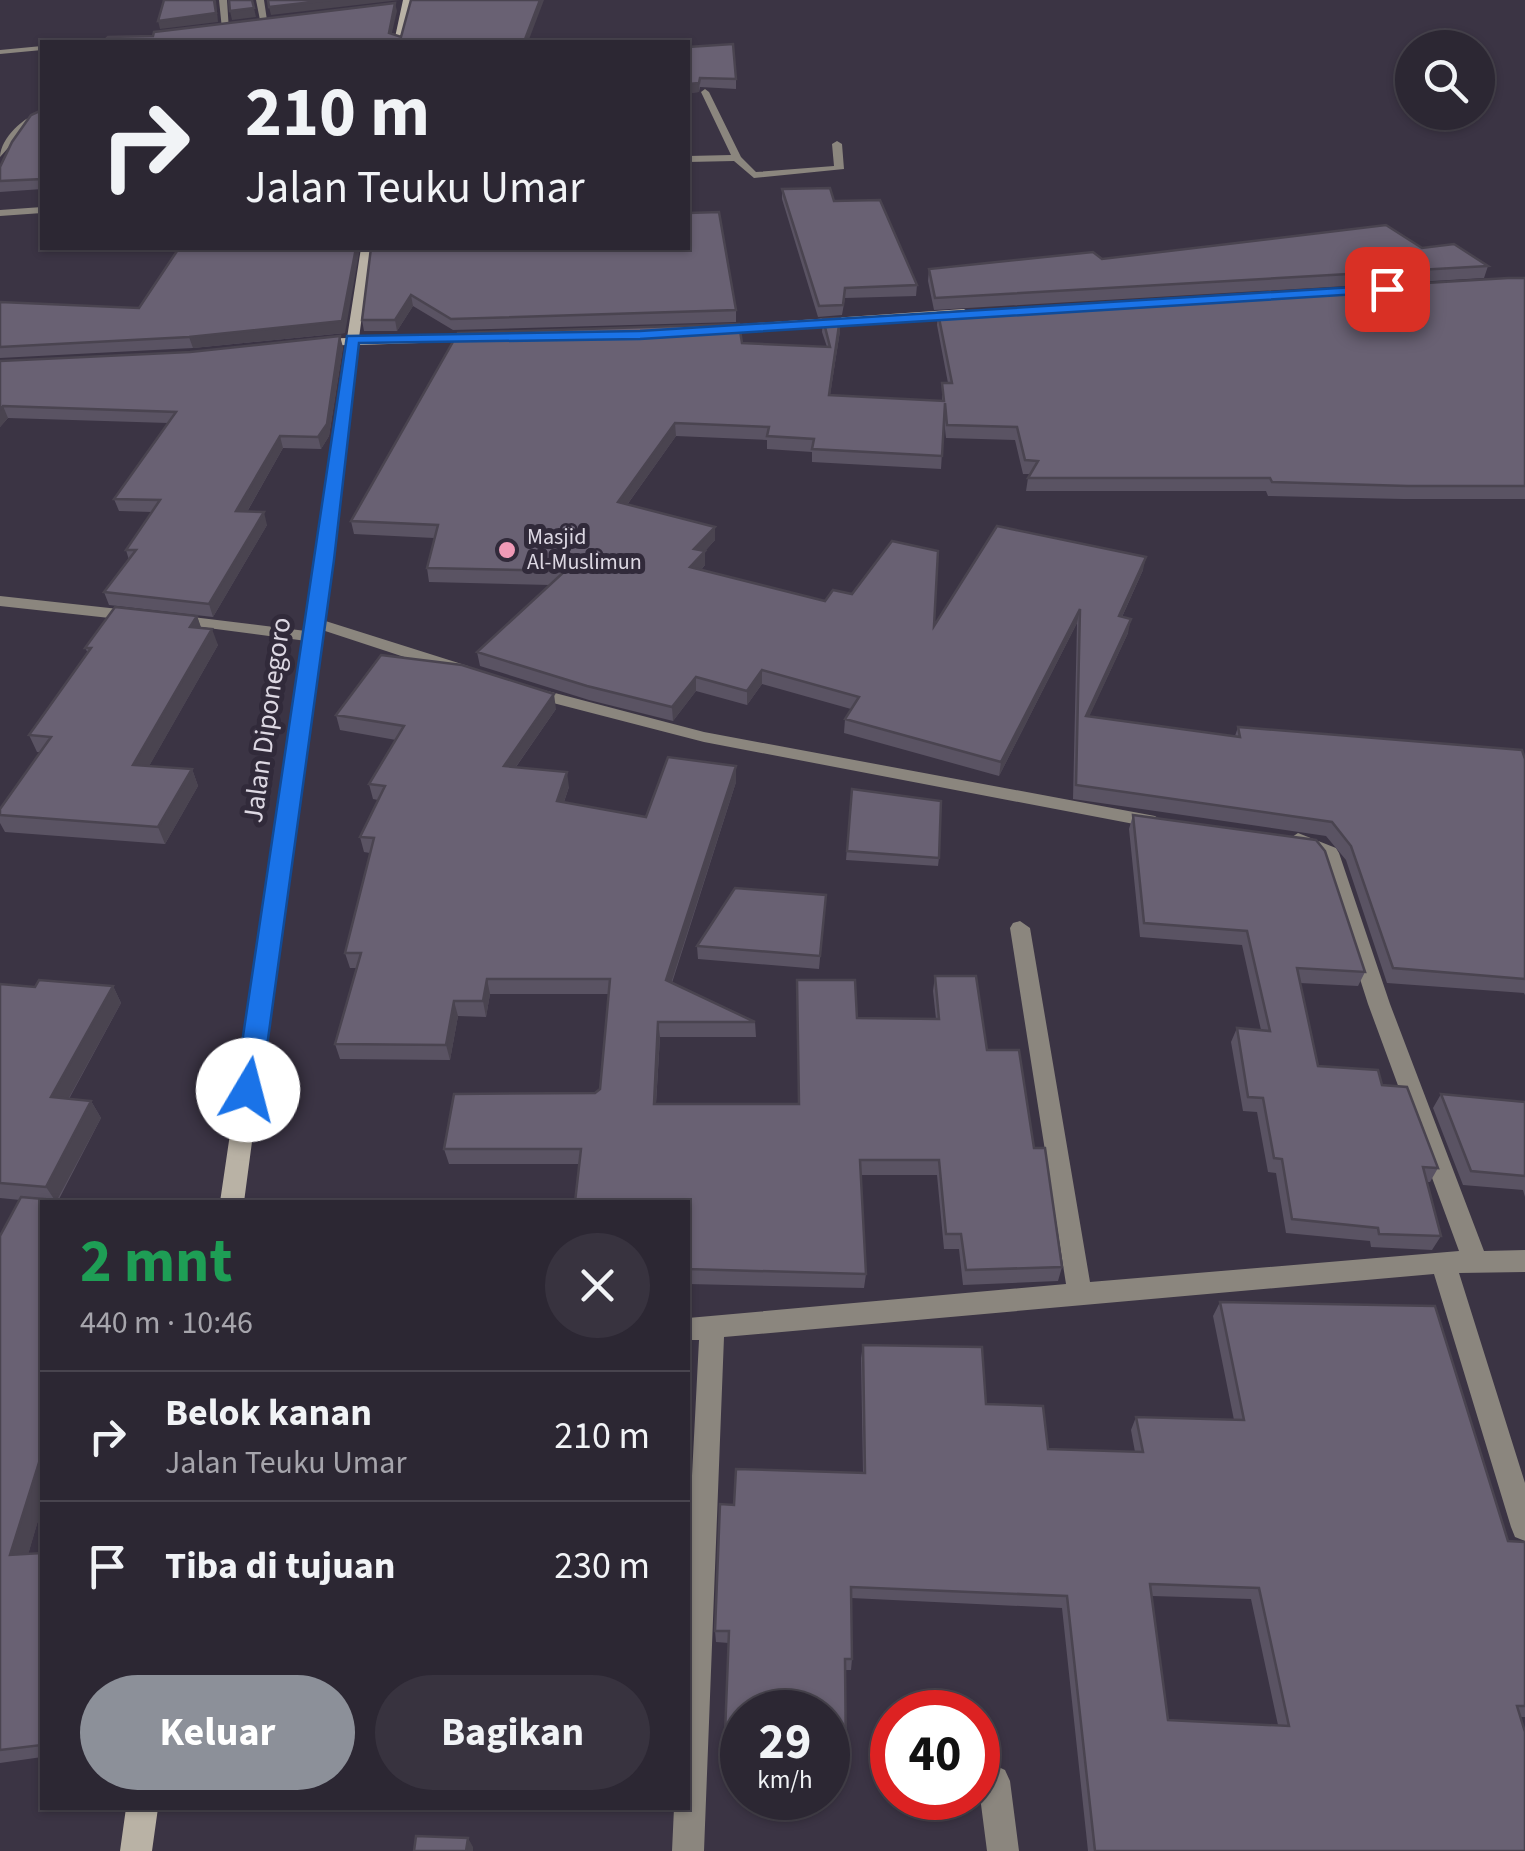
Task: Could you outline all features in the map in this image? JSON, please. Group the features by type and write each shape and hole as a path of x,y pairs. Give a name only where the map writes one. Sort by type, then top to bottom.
{"street":[{"path":"223,0 226,29"},
{"path":"260,0 265,25"},
{"path":"388,8 407,3 398,40"},
{"path":"254,26 282,22"},
{"path":"207,31 242,27"},
{"path":"111,40 150,36"},
{"path":"0,52 40,48"},
{"path":"705,92 737,158 754,174 831,171 842,164 837,144"},
{"path":"0,154 29,118 40,115"},
{"path":"690,160 737,158"},
{"path":"0,213 40,210"},
{"name":"Jalan Diponegoro","path":"232,1200 366,250"},
{"path":"699,331 976,312"},
{"path":"299,344 352,339 487,337"},
{"path":"0,601 315,630 488,678"},
{"path":"506,684 583,708 704,737 1014,799 1168,824"},
{"path":"1274,836 1311,841 1329,853 1379,1004 1475,1260"},
{"path":"1020,928 1080,1294"},
{"path":"690,1764 700,1329 1442,1262 1525,1261"},
{"path":"1442,1262 1525,1527"},
{"path":"136,1851 142,1810"},
{"path":"688,1851 689,1810"},
{"path":"999,1820 1003,1851"}],"building":[{"path":"164,0 214,0 216,13 158,21"},
{"path":"229,0 252,0 254,8 230,11"},
{"path":"268,0 330,0 269,7"},
{"path":"411,0 540,0 525,40 105,40 395,3 389,33 401,37"},
{"path":"733,44 736,79 700,78 699,83 690,84 690,47"},
{"path":"40,111 40,179 0,181 0,167 31,115"},
{"path":"830,188 834,201 880,200 917,285 845,288 843,305 819,306 782,189"},
{"path":"719,212 736,310 451,319 411,295 395,320 362,320 371,250 690,250 690,213"},
{"path":"1386,225 1422,248 1454,244 1488,266 935,298 929,269 1093,252 1102,259"},
{"path":"178,250 356,250 342,321 189,337 0,347 0,302 139,308"},
{"path":"1525,278 1525,486 1272,482 1270,478 1028,478 1038,461 1025,460 1017,427 947,425 945,403 942,456 812,449 814,439 767,436 769,427 675,423 618,502 715,527 694,549 705,551 690,567 825,601 833,590 852,594 892,541 938,551 934,626 997,526 1146,557 1119,616 1131,619 1086,716 1240,737 1238,727 1522,750 1525,979 1393,968 1351,846 1332,822 1076,785 1080,609 1001,762 845,719 859,697 762,670 747,691 696,677 672,707 477,652 565,571 427,568 438,525 351,521 458,333 739,324 742,343 830,347 823,319 840,318 829,395 944,401 942,383 952,383 938,313"},
{"path":"340,336 327,424 318,437 280,436 236,511 264,512 209,604 104,592 136,550 126,550 160,500 114,499 176,412 3,406 0,410 0,361 190,352"},
{"path":"115,607 197,616 190,627 212,629 133,765 192,769 158,827 0,815 0,809 51,737 29,735"},
{"path":"381,655 462,665 554,694 504,766 567,772 557,801 646,817 668,757 736,766 666,980 755,1022 658,1022 654,1104 799,1104 797,980 855,980 857,1018 939,1019 935,976 976,976 987,1050 1019,1050 1034,1148 1045,1148 1062,1267 966,1270 961,1234 946,1234 939,1160 860,1160 866,1274 690,1269 690,1200 575,1200 581,1149 444,1149 454,1094 595,1093 600,1089 610,979 487,979 483,1001 454,1001 446,1045 335,1044 361,953 345,953 374,838 360,837 385,786 369,784 404,726 336,715"},
{"path":"852,789 941,801 939,858 847,851"},
{"path":"1133,815 1316,840 1325,851 1365,972 1297,968 1318,1066 1378,1070 1382,1085 1407,1087 1438,1168 1423,1167 1441,1236 1379,1234 1378,1228 1292,1219 1282,1159 1274,1158 1263,1098 1248,1097 1237,1028 1270,1031 1247,931 1144,923"},
{"path":"735,888 826,895 820,956 697,946"},
{"path":"39,980 113,986 51,1097 91,1101 46,1187 0,1183 0,984 35,987"},
{"path":"1441,1094 1525,1102 1525,1176 1471,1171"},
{"path":"21,1197 55,1200 40,1200 40,1459 10,1555 40,1553 40,1745 0,1750 0,1236"},
{"path":"1220,1302 1435,1306 1508,1541 1525,1542 1525,1706 1517,1706 1525,1732 1525,1851 1095,1851 1067,1596 851,1587 852,1659 845,1659 845,1690 727,1690 729,1631 715,1631 720,1504 734,1505 736,1469 865,1473 863,1345 982,1347 986,1404 1043,1406 1048,1449 1143,1452 1136,1417 1244,1420","holes":["1150,1584 1259,1588 1289,1726 1168,1720"]},
{"path":"416,1836 468,1838 466,1851 414,1851"}],"place":[{"name":"Masjid Al-Muslimun","path":"507,550"}],"route":[{"path":"248,1090 325,560 352,339 640,335 1387,289"}]}
